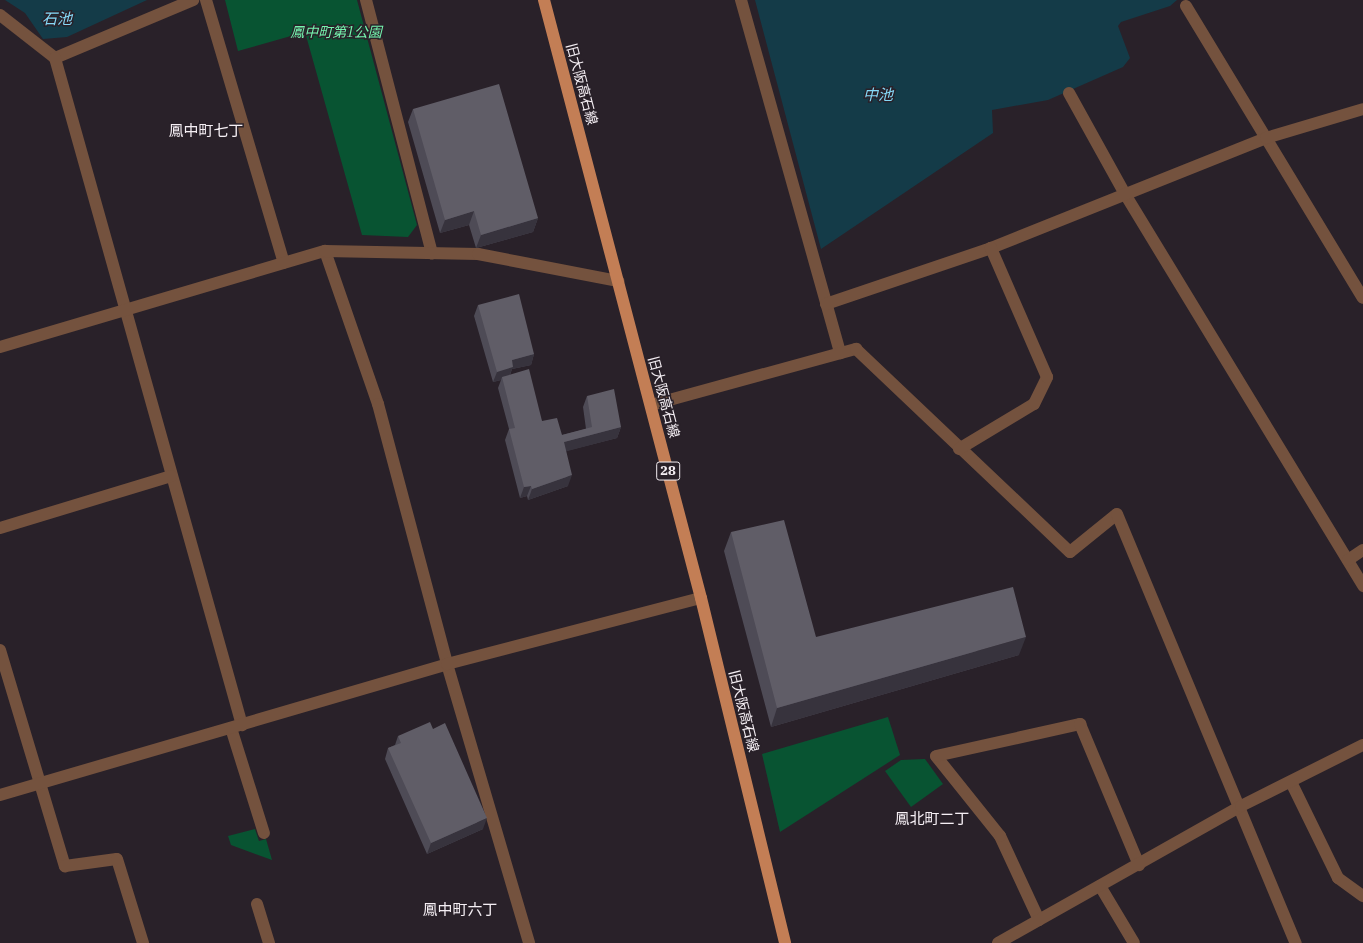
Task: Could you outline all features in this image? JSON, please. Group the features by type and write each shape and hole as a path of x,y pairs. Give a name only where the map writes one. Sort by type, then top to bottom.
{"main road":[{"name":"旧大阪高石線","path":"544,0 701,598 785,943"}],"street":[{"path":"55,58 193,0"},
{"path":"206,0 284,263"},
{"path":"366,0 432,254"},
{"path":"740,0 840,353"},
{"path":"1186,6 1363,298"},
{"path":"0,15 55,58 171,476 264,833"},
{"path":"1069,93 1125,194 1363,586"},
{"path":"826,304 991,248 1266,138 1363,109"},
{"path":"959,449 1034,404 1047,377 991,248"},
{"path":"325,251 378,404 447,664 526,942"},
{"path":"0,347 325,251 478,254 618,281"},
{"path":"651,404 856,350 959,449 1070,552 1117,514 1241,806 1296,943"},
{"path":"0,528 171,476"},
{"path":"1348,560 1363,550"},
{"path":"0,795 447,664 701,598"},
{"path":"0,650 65,866 117,858 143,943"},
{"path":"1039,920 1000,836 936,756 1080,724 1139,865"},
{"path":"998,943 1139,865 1241,806 1363,745"},
{"path":"1290,782 1338,878 1363,896"},
{"path":"1100,886 1134,943"},
{"path":"257,904 269,943"}],"green space":[{"name":"鳳中町第1公園","path":"225,0 357,0 417,225 408,237 362,235 305,32 238,51"},
{"path":"888,717 900,755 780,832 762,754"},
{"path":"925,759 943,784 911,807 885,771 901,760"},
{"path":"255,829 259,841 266,839 272,860 231,845 228,836"}],"water":[{"name":"石池","path":"5,0 147,0 67,37 43,39 25,13"},
{"name":"中池","path":"755,0 1177,0 1170,6 1121,22 1118,26 1130,58 1123,67 1048,100 992,110 993,133 821,249"}],"building":[{"path":"499,84 538,218 481,235 474,211 445,220 413,109"},
{"path":"519,294 534,354 512,360 513,367 497,372 478,305"},
{"path":"529,369 542,421 557,418 562,435 592,427 587,396 614,389 621,427 564,442 572,475 532,489 531,486 524,487 509,429 515,428 502,377"},
{"path":"784,520 816,637 1013,587 1026,637 777,708 731,532"},
{"path":"430,722 433,729 445,723 487,818 431,843 388,748 401,743 398,736"}],"district":[{"name":"鳳中町七丁","path":"206,131"},
{"name":"鳳北町二丁","path":"932,819"},
{"name":"鳳中町六丁","path":"460,910"}]}
